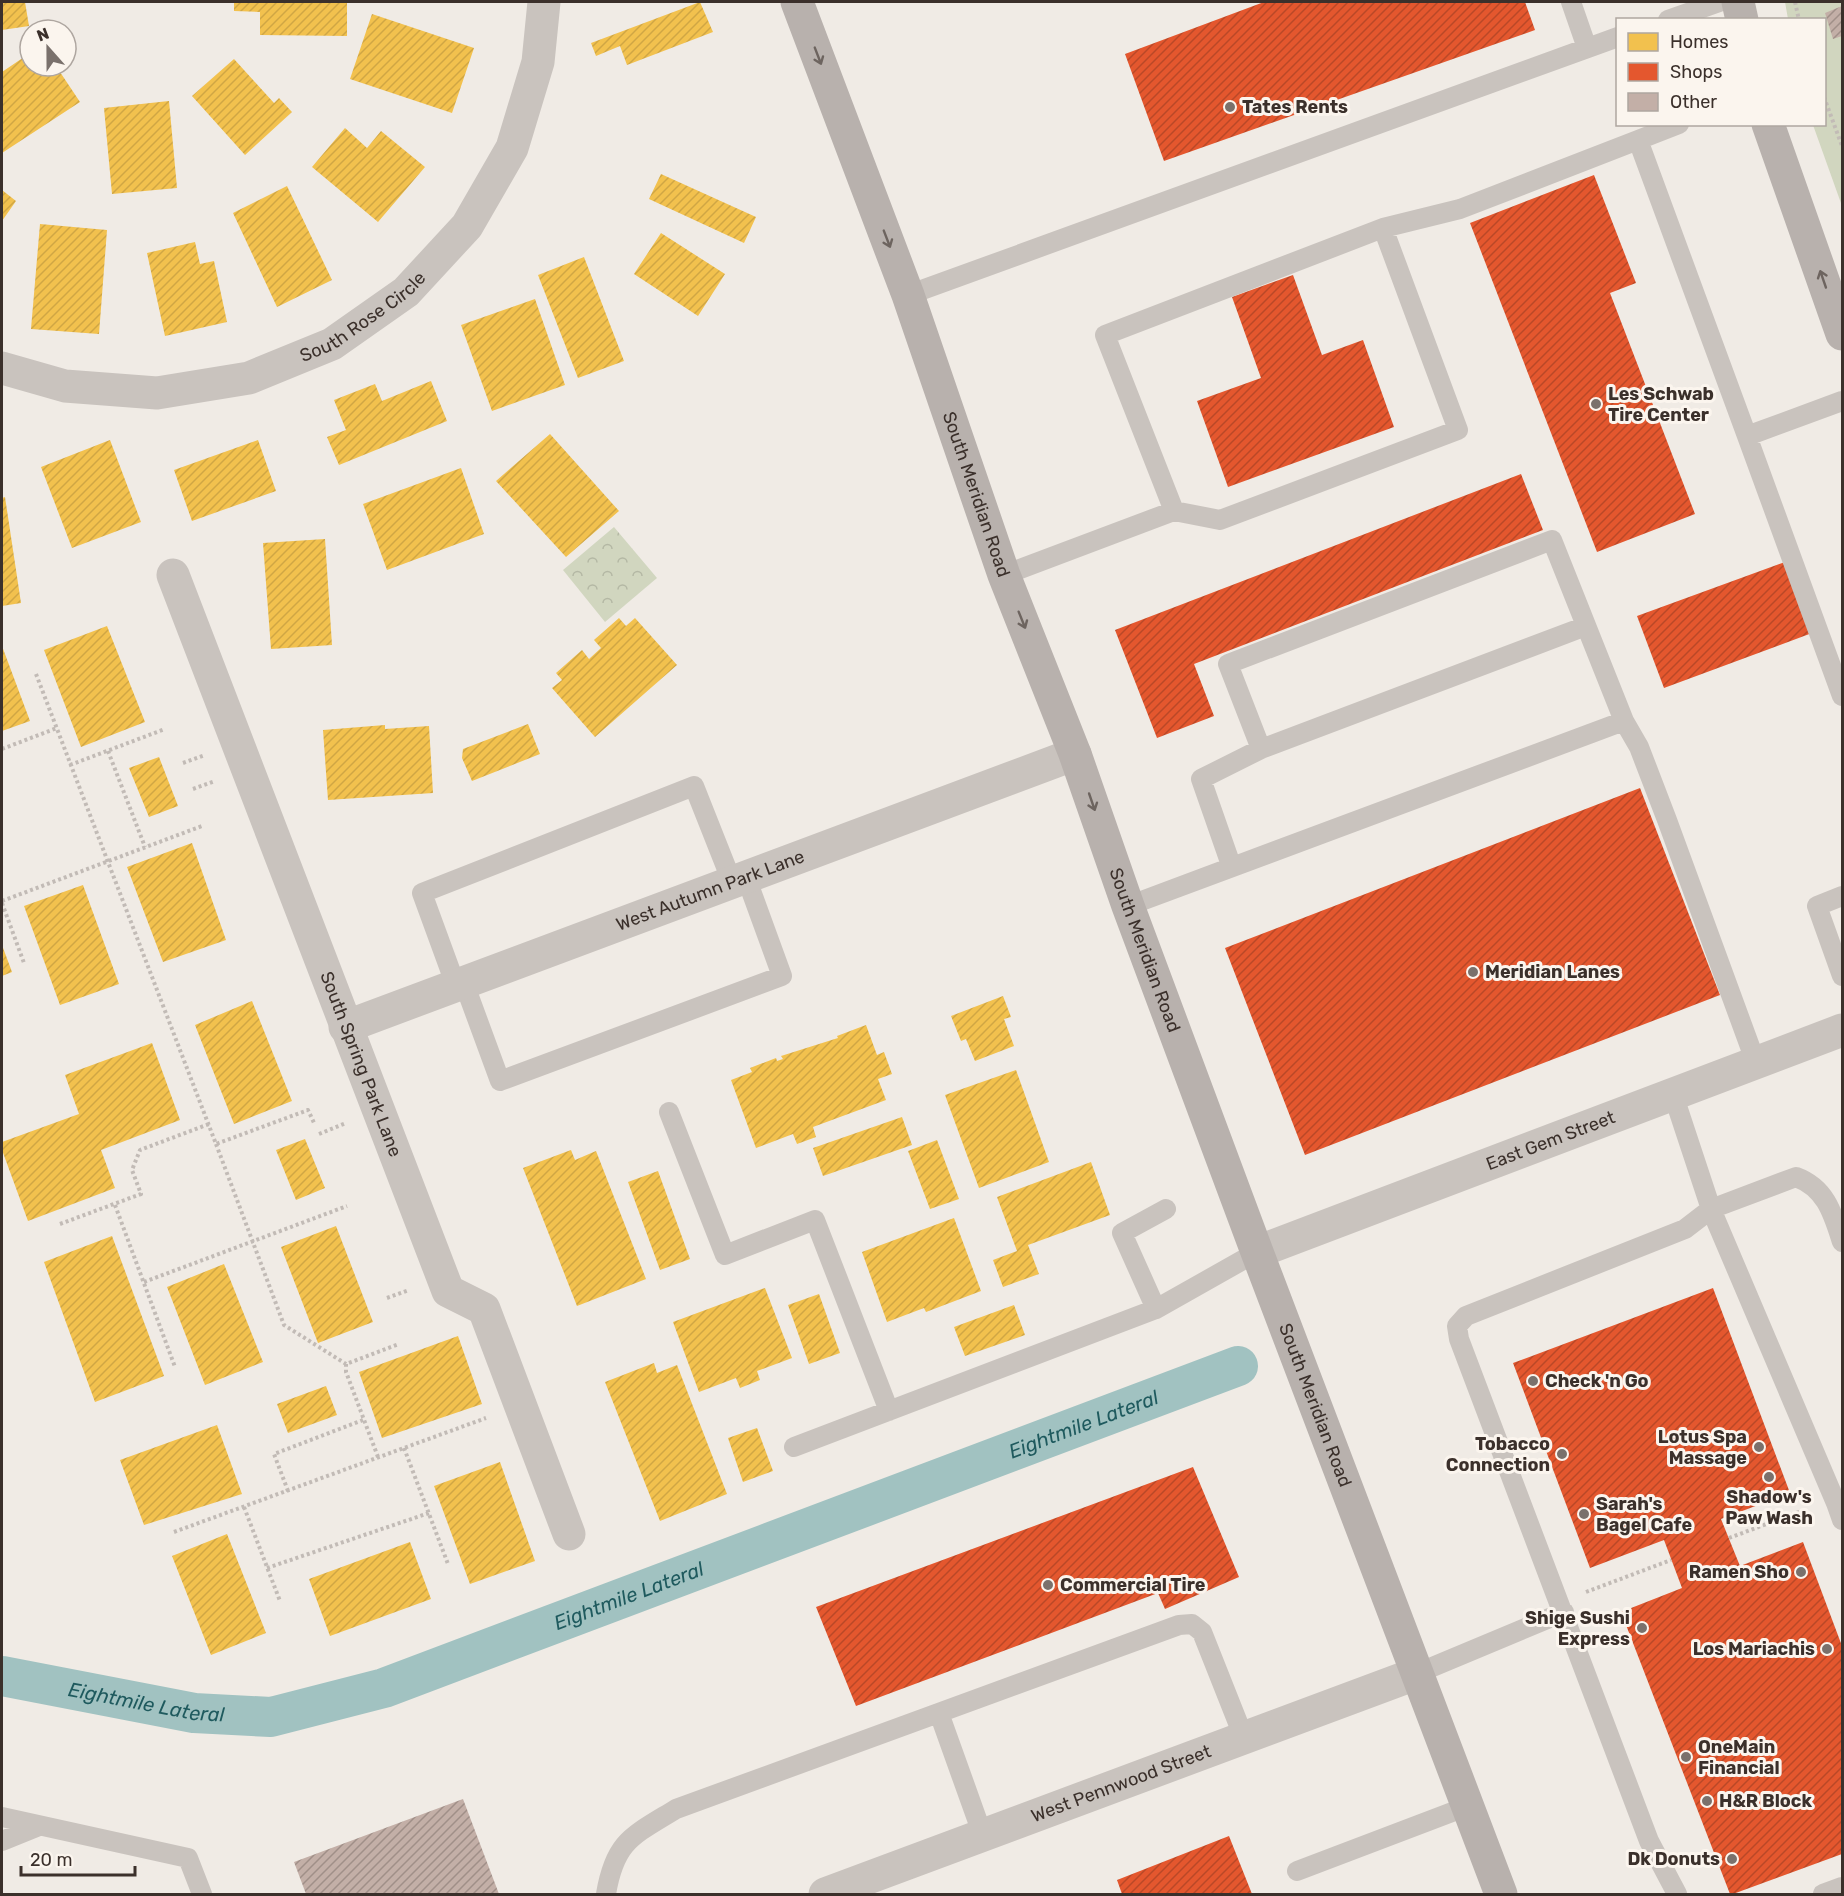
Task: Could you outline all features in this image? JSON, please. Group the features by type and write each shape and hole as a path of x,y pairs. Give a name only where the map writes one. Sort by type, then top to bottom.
{"main road":[{"name":"South Meridian Road","path":"797,2 908,295 1004,575 1075,754 1128,906 1257,1252 1501,1894"},
{"path":"1738,2 1742,18"},
{"path":"1769,126 1842,334"}],"street":[{"name":"South Rose Circle","path":"2,368 65,386 158,393 249,378 332,344 406,292 467,226 512,148 538,62 544,2"},
{"name":"South Spring Park Lane","path":"173,575 448,1291 484,1309 569,1534"},
{"name":"West Autumn Park Lane","path":"345,1027 1075,754"},
{"name":"East Gem Street","path":"1257,1252 1842,1030"},
{"name":"West Pennwood Street","path":"825,1894 1418,1673"}],"lane":[{"path":"1571,2 1587,48"},
{"path":"1674,18 1719,2"},
{"path":"908,295 1616,37"},
{"path":"1174,511 1105,335 1383,228 1460,209 1674,126"},
{"path":"1638,140 1842,696"},
{"path":"1004,575 1174,511 1220,520 1458,430 1383,228"},
{"path":"1747,436 1842,401"},
{"path":"1261,749 1228,664 1552,540 1624,722 1639,747 1668,820 1756,1063"},
{"path":"1231,866 1201,778 1261,749 1586,626"},
{"path":"1128,906 1624,722"},
{"path":"694,786 782,976 500,1081 460,984 422,893 694,786"},
{"path":"1842,896 1817,906 1842,976"},
{"path":"1673,1094 1711,1209 1839,1505"},
{"path":"669,1112 725,1255 815,1220 889,1411"},
{"path":"1677,1894 1649,1841 1459,1340 1457,1326 1466,1316 1685,1229 1711,1209 1796,1177 1811,1182 1830,1205 1842,1242"},
{"path":"1156,1309 1122,1233 1166,1209"},
{"path":"794,1447 1156,1309 1257,1252"},
{"path":"1418,1673 1562,1607"},
{"path":"606,1894 610,1870 620,1848 642,1830 676,1809 1179,1625 1192,1624 1202,1632 1244,1738"},
{"path":"939,1713 983,1836"},
{"path":"1297,1871 1468,1806"},
{"path":"2,1818 188,1858 202,1894"},
{"path":"2,1841 39,1826"},
{"path":"1823,1894 1842,1887"}],"path":[{"path":"1795,2 1799,18"},
{"path":"1826,102 1842,146"},
{"path":"36,674 284,1325 346,1364"},
{"path":"2,748 57,728"},
{"path":"70,765 165,729"},
{"path":"108,751 145,847"},
{"path":"24,963 2,902 202,826"},
{"path":"216,1144 308,1110 315,1125"},
{"path":"60,1224 141,1194 132,1170 140,1150 208,1124"},
{"path":"115,1205 175,1367"},
{"path":"144,1282 346,1206"},
{"path":"346,1364 399,1344"},
{"path":"346,1364 346,1372 378,1457"},
{"path":"174,1532 487,1417"},
{"path":"288,1491 274,1454 363,1420"},
{"path":"404,1448 448,1564"},
{"path":"1729,1538 1839,1505"},
{"path":"244,1507 280,1601"},
{"path":"267,1568 429,1513"},
{"path":"1562,1607 1671,1560"}],"green space":[{"path":"1785,2 1842,2 1842,206 1813,126 1826,126 1826,18 1788,18"},
{"path":"614,527 657,578 605,622 563,570"}],"building: Homes":[{"path":"2,2 25,2 28,18 18,18 18,28 2,30"},
{"path":"234,2 347,2 347,36 260,35 260,12 234,11"},
{"path":"700,2 713,32 627,65 620,46 596,56 591,43"},
{"path":"372,14 474,48 452,113 350,79"},
{"path":"234,59 274,103 279,98 292,112 245,155 192,96"},
{"path":"18,61 18,78 64,78 80,102 2,153 2,72"},
{"path":"169,101 177,188 112,194 104,108"},
{"path":"345,128 367,148 381,131 425,167 378,222 312,167"},
{"path":"661,174 756,217 744,243 649,199"},
{"path":"287,186 332,280 277,307 233,213"},
{"path":"2,190 16,201 2,221"},
{"path":"40,224 107,230 99,334 31,329"},
{"path":"661,233 725,274 698,316 634,274"},
{"path":"195,242 200,264 214,261 227,322 165,336 147,253"},
{"path":"584,257 624,361 578,378 538,275"},
{"path":"535,299 565,385 492,411 461,325"},
{"path":"431,381 447,421 339,465 327,437 346,430 334,400 375,384 382,401"},
{"path":"550,434 619,511 566,557 496,481"},
{"path":"110,440 141,522 72,548 41,467"},
{"path":"258,440 276,491 192,521 174,470"},
{"path":"461,468 484,534 387,570 363,504"},
{"path":"5,497 21,603 2,606 2,498"},
{"path":"325,539 332,645 271,649 263,543"},
{"path":"619,618 626,626 635,618 677,665 595,737 552,688 562,680 556,673 582,650 589,659 601,648 594,640"},
{"path":"107,626 145,722 81,747 44,650"},
{"path":"2,646 30,721 2,731"},
{"path":"528,724 540,754 472,781 462,758 463,749"},
{"path":"385,725 385,729 429,726 433,793 328,800 323,730"},
{"path":"159,757 178,806 149,817 129,768"},
{"path":"192,843 226,940 163,962 127,867"},
{"path":"83,885 119,984 60,1005 24,906"},
{"path":"2,945 12,972 2,976"},
{"path":"1003,996 1011,1017 1004,1019 1014,1046 975,1061 966,1039 961,1041 951,1016"},
{"path":"252,1001 292,1101 234,1124 195,1025"},
{"path":"866,1025 877,1055 884,1052 892,1074 878,1079 886,1100 813,1127 816,1137 797,1144 793,1134 756,1148 731,1080 752,1072 750,1068 776,1058 777,1061 783,1059 781,1056 838,1038 837,1036"},
{"path":"152,1043 180,1120 101,1150 115,1188 28,1221 2,1150 2,1142 79,1114 65,1075"},
{"path":"1016,1070 1049,1162 979,1188 945,1095"},
{"path":"902,1117 912,1145 823,1176 813,1148"},
{"path":"305,1139 325,1188 296,1200 276,1150"},
{"path":"937,1140 959,1199 930,1209 908,1151"},
{"path":"571,1150 575,1160 596,1151 646,1279 577,1306 523,1168"},
{"path":"1091,1162 1110,1215 1028,1245 1039,1274 1003,1287 993,1260 1017,1251 997,1197"},
{"path":"658,1171 690,1259 660,1270 628,1182"},
{"path":"954,1218 981,1291 926,1312 924,1308 887,1322 862,1252"},
{"path":"336,1226 373,1322 318,1343 281,1247"},
{"path":"112,1236 164,1376 95,1402 44,1262"},
{"path":"224,1264 263,1362 205,1385 167,1287"},
{"path":"765,1288 792,1358 757,1371 760,1380 740,1388 736,1378 699,1392 673,1322"},
{"path":"819,1294 840,1353 809,1364 788,1305"},
{"path":"1014,1305 1025,1335 965,1356 954,1327"},
{"path":"458,1336 482,1404 382,1438 359,1372"},
{"path":"654,1363 657,1373 677,1365 727,1494 660,1521 605,1382"},
{"path":"326,1386 337,1415 288,1433 277,1404"},
{"path":"217,1425 242,1494 144,1525 120,1460"},
{"path":"757,1428 773,1471 743,1482 728,1438"},
{"path":"500,1462 535,1561 470,1584 434,1486"},
{"path":"227,1534 266,1633 211,1655 172,1556"},
{"path":"410,1542 431,1599 330,1636 309,1579"}],"building: Shops":[{"name":"Tates Rents","path":"1264,2 1525,2 1535,30 1164,161 1125,54"},
{"name":"Les Schwab Tire Center","path":"1594,175 1636,283 1610,293 1695,514 1597,552 1470,223"},
{"path":"1293,275 1322,355 1363,340 1394,427 1228,487 1197,401 1261,378 1232,297"},
{"path":"1521,474 1543,530 1194,664 1214,716 1157,738 1115,630"},
{"path":"1785,562 1812,633 1664,688 1637,616"},
{"name":"Meridian Lanes","path":"1640,788 1720,995 1305,1155 1225,948"},
{"path":"1713,1288 1790,1493 1721,1519 1740,1566 1803,1542 1842,1646 1842,1854 1733,1894 1730,1894 1621,1612 1682,1588 1664,1540 1590,1568 1513,1363"},
{"name":"Commercial Tire","path":"1193,1467 1239,1577 1165,1609 1158,1593 856,1706 816,1607"},
{"path":"1229,1836 1252,1894 1122,1894 1117,1880"}],"building: Other":[{"path":"1842,6 1842,36 1833,39 1825,13"},
{"path":"463,1799 499,1894 306,1894 294,1862"}],"waterway":[{"name":"Eightmile Lateral","path":"2,1676 194,1713 271,1717 384,1688 1238,1366"}],"place":[{"name":"Tates Rents","path":"1230,107"},
{"name":"Les Schwab Tire Center","path":"1596,404"},
{"name":"Meridian Lanes","path":"1473,972"},
{"name":"Check 'n Go","path":"1533,1381"},
{"name":"Lotus Spa Massage","path":"1759,1447"},
{"name":"Tobacco Connection","path":"1562,1454"},
{"name":"Shadow's Paw Wash","path":"1769,1477"},
{"name":"Sarah's Bagel Cafe","path":"1584,1514"},
{"name":"Ramen Sho","path":"1801,1572"},
{"name":"Commercial Tire","path":"1048,1585"},
{"name":"Shige Sushi Express","path":"1642,1628"},
{"name":"Los Mariachis","path":"1827,1649"},
{"name":"OneMain Financial","path":"1686,1757"},
{"name":"H&R Block","path":"1707,1801"},
{"name":"Dk Donuts","path":"1732,1859"}]}
